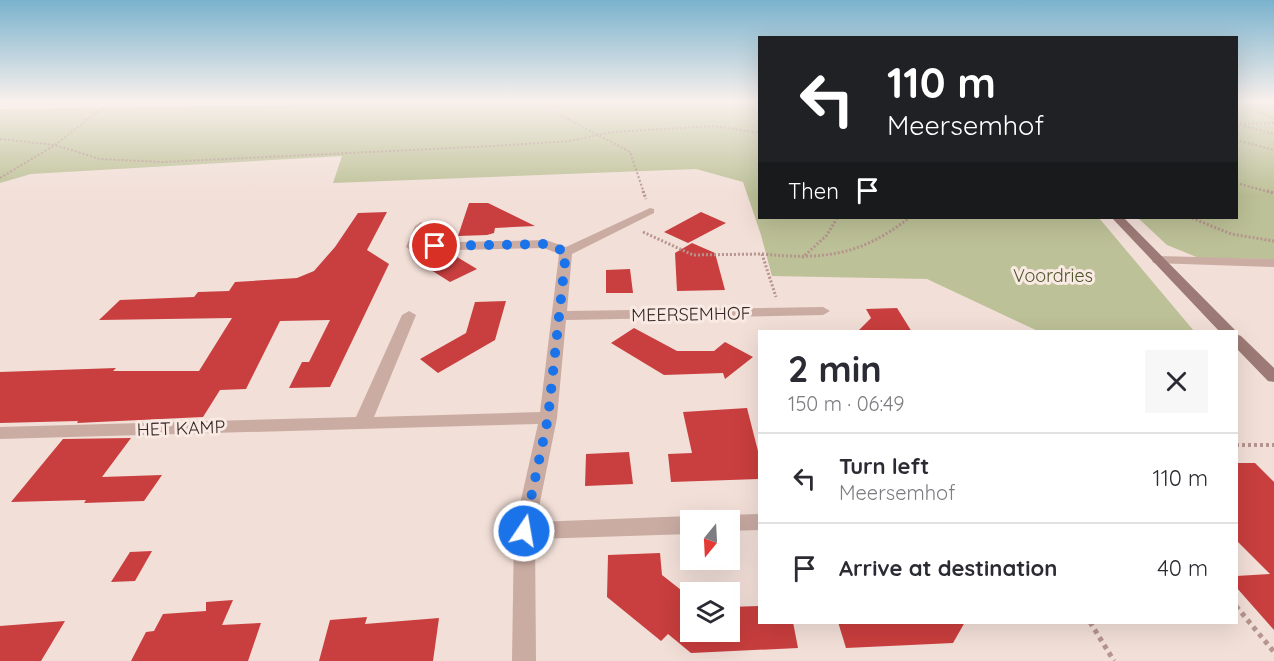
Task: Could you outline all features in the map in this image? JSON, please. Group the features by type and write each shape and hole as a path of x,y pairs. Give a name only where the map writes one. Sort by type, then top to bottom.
{"street":[{"path":"421,226 412,247 546,244 566,252 650,210"},
{"path":"1119,219 1227,330"},
{"path":"524,661 524,531 548,418 566,252"},
{"path":"1158,260 1274,263"},
{"name":"MEERSEMHOF","path":"560,316 823,311"},
{"path":"362,423 409,315"},
{"path":"1238,341 1274,377"},
{"name":"HET KAMP","path":"0,433 548,418"},
{"path":"740,523 758,522"},
{"path":"524,531 680,525"}],"path":[{"path":"0,178 55,145 71,133"},
{"path":"0,139 55,145 100,159 163,162 494,146 569,141 596,134 613,133"},
{"path":"596,134 630,152 650,210"},
{"path":"1238,141 1274,150"},
{"path":"1238,184 1274,193"},
{"path":"801,258 827,235 836,219"},
{"path":"623,223 693,255 762,254 801,258 858,251 888,236 908,219"},
{"path":"1194,219 1209,227 1274,241"},
{"path":"762,254 780,307 777,312"},
{"path":"1238,445 1274,445"},
{"path":"1238,608 1274,652"},
{"path":"1091,624 1114,661"}],"green space":[{"name":"Voordries","path":"0,133 758,133 758,219 1100,219 1193,330 1036,330 927,279 772,276 743,182 696,169 333,183 342,156 31,174 0,183"},
{"path":"1238,133 1274,133 1274,259 1199,258 1167,245 1139,219 1238,219"}],"building":[{"path":"469,203 488,203 535,226 495,228 494,233 487,235 458,236"},
{"path":"387,212 367,250 389,264 330,387 289,388 302,362 309,362 330,320 280,321 246,389 220,390 203,417 77,423 78,421 0,423 0,372 116,368 113,371 199,371 232,318 99,320 120,300 194,297 198,292 229,291 235,282 297,278 314,271 335,247 358,213"},
{"path":"701,212 726,223 688,243 664,232"},
{"path":"692,243 715,253 725,290 677,291 675,253"},
{"path":"457,257 477,269 450,282 431,270"},
{"path":"630,269 633,293 606,293 606,270"},
{"path":"506,301 495,340 438,373 420,359 466,333 475,302"},
{"path":"897,308 911,330 859,330 871,318 866,309"},
{"path":"634,328 677,351 714,351 725,342 753,357 725,379 723,373 664,375 611,343"},
{"path":"747,408 758,451 758,479 671,482 668,454 692,453 683,412"},
{"path":"131,438 102,477 162,475 144,501 11,502 63,439"},
{"path":"629,452 633,484 585,486 586,454"},
{"path":"1238,463 1255,463 1274,482 1274,630 1238,589 1238,576 1270,574 1238,542"},
{"path":"152,551 135,581 111,582 130,552"},
{"path":"660,553 662,575 680,589 680,642 740,642 740,607 758,606 758,624 793,624 798,648 691,653 668,634 661,641 607,597 608,555"},
{"path":"233,600 222,625 261,623 248,661 131,661 146,632 154,631 163,614 206,611 206,602"},
{"path":"367,617 365,624 439,618 433,661 319,661 330,620"},
{"path":"65,621 41,661 0,661 0,626"},
{"path":"839,624 964,624 953,643 846,648"}],"route":[{"path":"435,246 546,244 566,252 548,418 524,531"}]}
